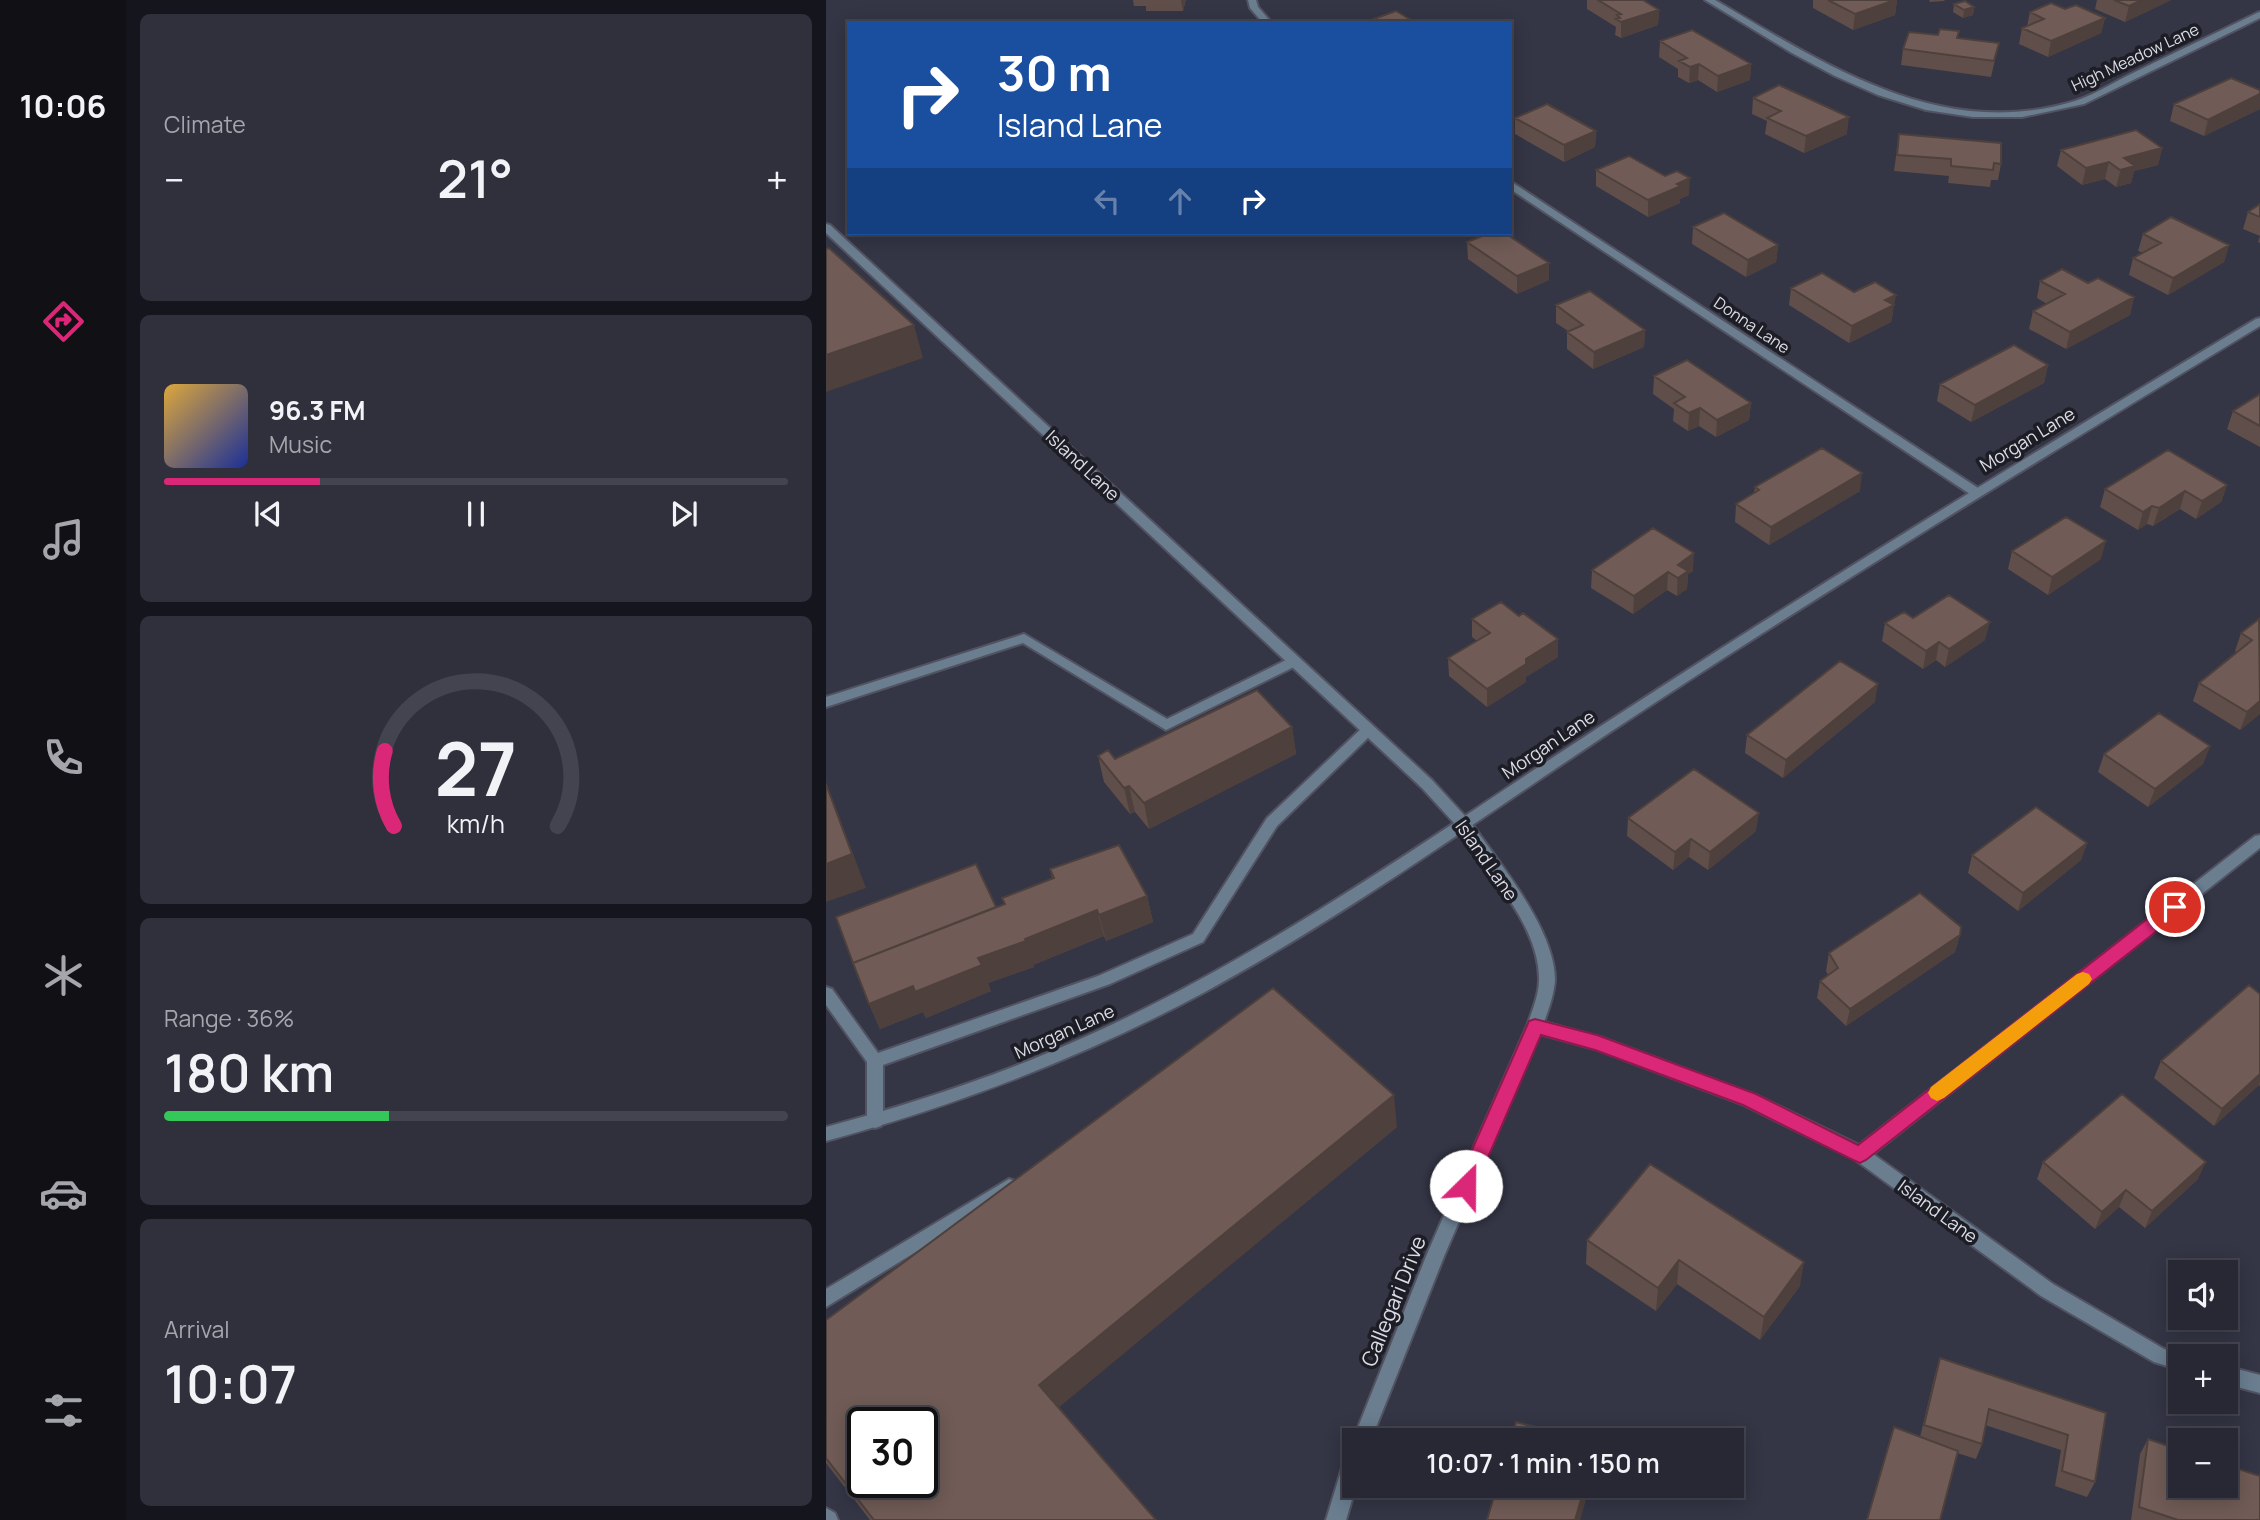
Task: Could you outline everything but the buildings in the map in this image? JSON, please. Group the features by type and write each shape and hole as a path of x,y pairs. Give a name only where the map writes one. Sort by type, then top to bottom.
{"street":[{"path":"1252,0 1254,8 1266,21"},
{"name":"High Meadow Lane","path":"1709,0 1842,77 1888,98 1919,107 1986,115 2049,110 2077,103 2260,15"},
{"name":"Donna Lane","path":"1512,185 1977,493"},
{"name":"Island Lane","path":"826,227 1427,783 1464,824 1536,932 1547,979 1535,1026 1597,1043 1750,1100 1860,1154 2047,1290 2168,1358"},
{"name":"Morgan Lane","path":"826,1134 954,1097 1036,1067 1133,1022 1226,972 1365,889 1649,700 1977,493 2260,321"},
{"path":"826,702 1024,638 1166,725 1295,662"},
{"path":"875,1061 1104,980 1198,938 1272,822 1368,730"},
{"path":"1860,1154 2260,840"},
{"path":"826,993 875,1061 875,1121"},
{"name":"Callegari Drive","path":"1367,1428 1436,1254 1535,1026"},
{"path":"826,1299 1024,1177"},
{"path":"2238,1378 2260,1384"},
{"path":"1336,1520 1342,1498"}],"slow traffic":[{"path":"1937,1093 2083,979"}],"route":[{"path":"1466,1186 1535,1026 1597,1043 1750,1100 1860,1154 2175,907"}]}
